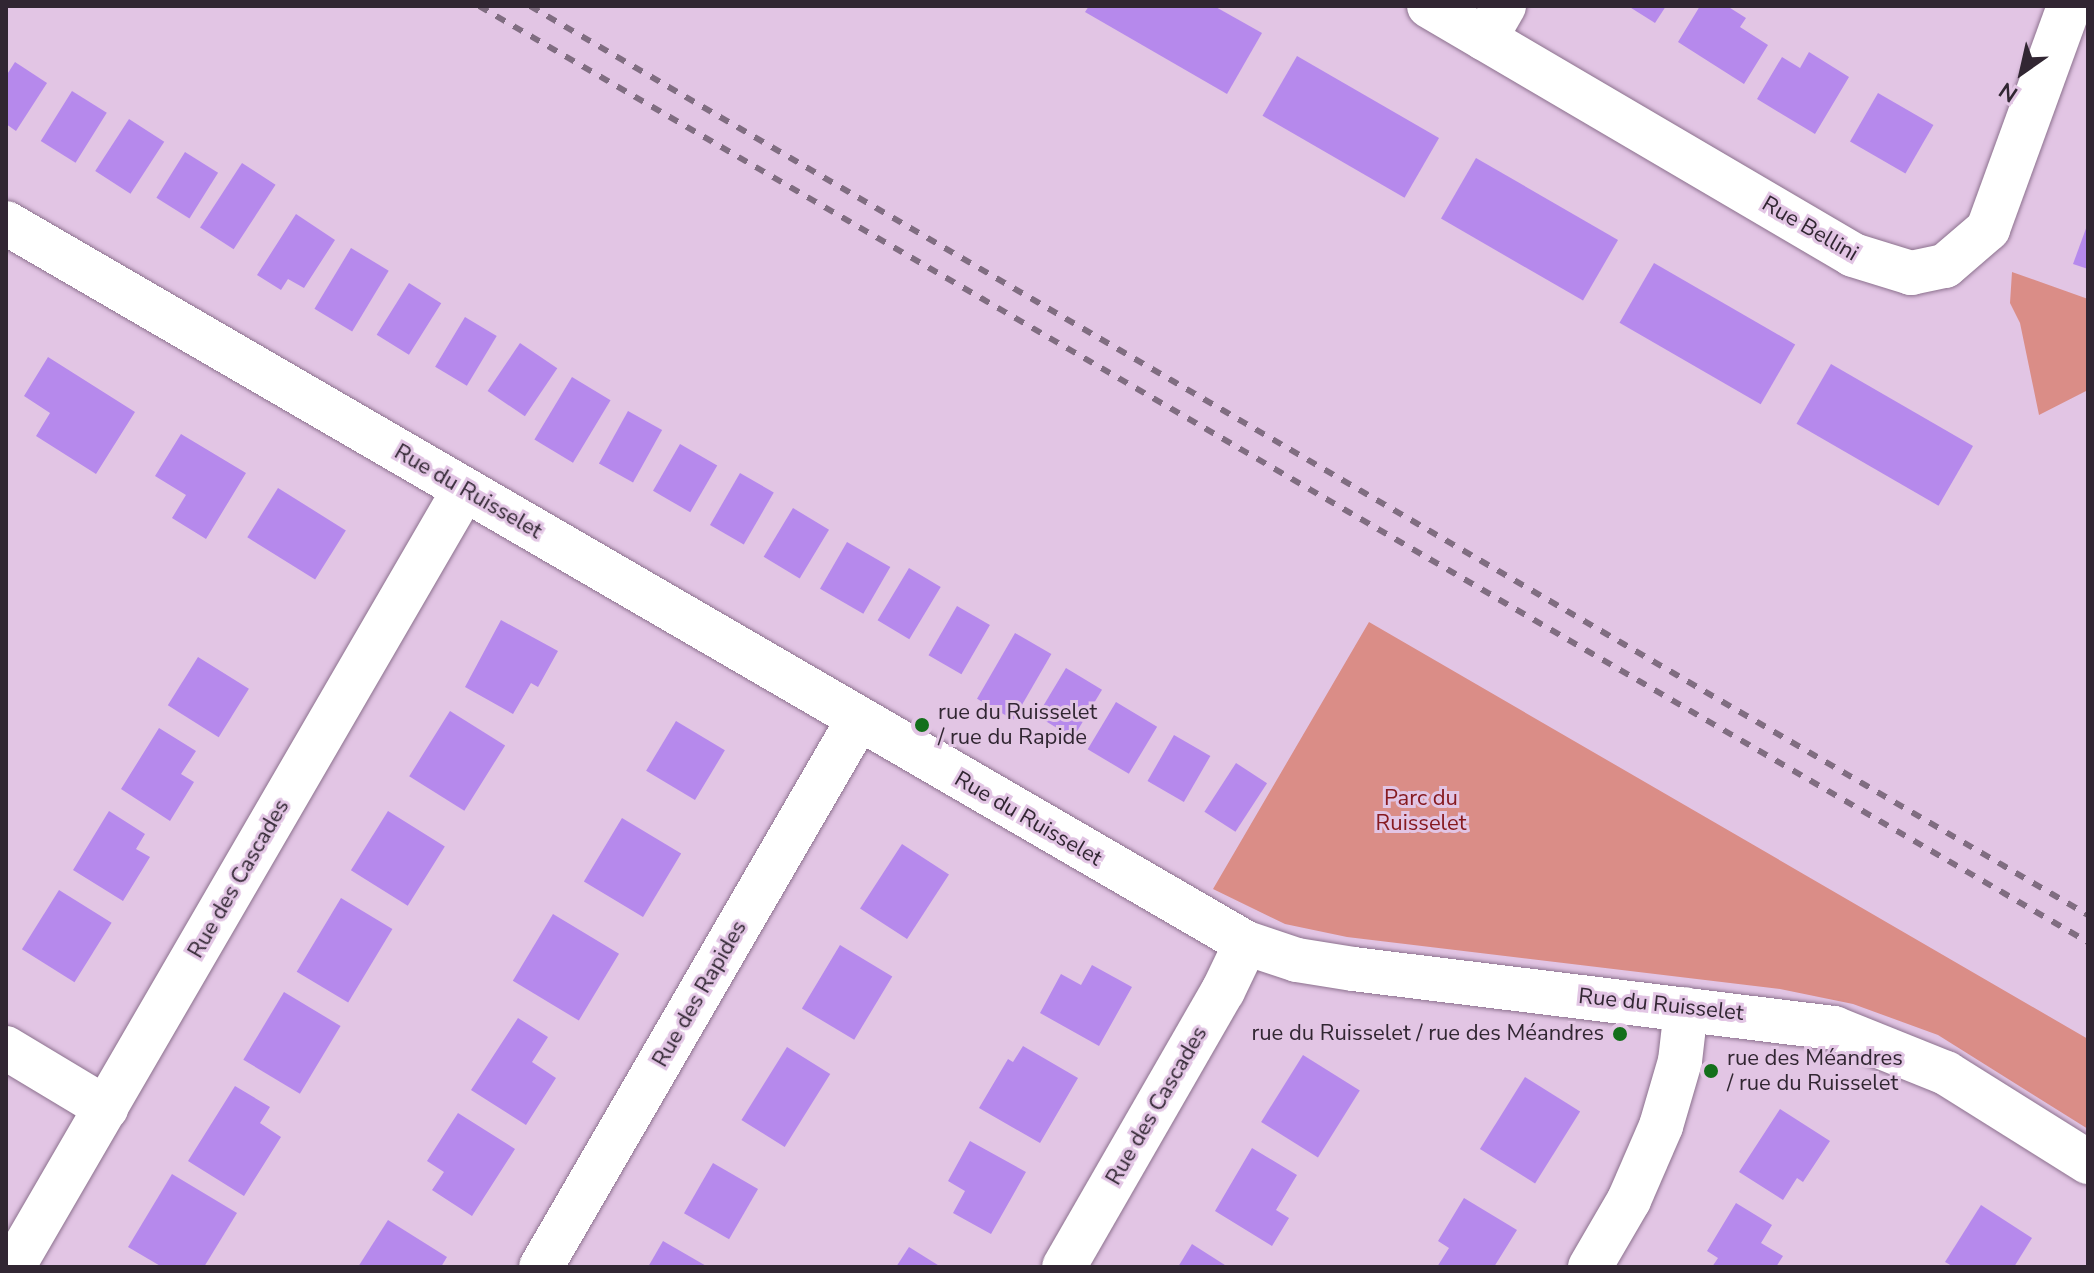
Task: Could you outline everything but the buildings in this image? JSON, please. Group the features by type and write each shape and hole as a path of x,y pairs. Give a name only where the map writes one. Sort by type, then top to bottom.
{"street":[{"name":"Rue Bellini","path":"1429,6 1495,22 1853,255 1911,273 1945,266 1988,229 2069,6"},
{"name":"Rue du Ruisselet","path":"6,223 1246,943 1297,960 1353,969 1804,1022 1879,1042 1946,1073 2088,1162"},
{"name":"Rue des Cascades","path":"13,1267 464,490"},
{"name":"Rue des Rapides","path":"541,1267 858,720"},
{"name":"Rue des Cascades","path":"1064,1267 1223,991 1246,943"},
{"path":"1590,1267 1629,1200 1661,1126 1680,1061 1686,1009"},
{"path":"6,1048 106,1108"}],"green space":[{"path":"2012,272 2088,299 2088,390 2039,415 2020,323 2010,303"},
{"name":"Parc du Ruisselet","path":"1369,622 2088,1039 2088,1129 1938,1035 1853,1004 1780,989 1347,937 1285,924 1213,889"}],"railway":[{"path":"479,6 2088,942"},
{"path":"530,6 2088,915"}],"place":[{"name":"rue du Ruisselet / rue du Rapide","path":"922,725"},
{"name":"rue du Ruisselet / rue des Méandres","path":"1620,1034"},
{"name":"rue des Méandres / rue du Ruisselet","path":"1711,1071"}]}
